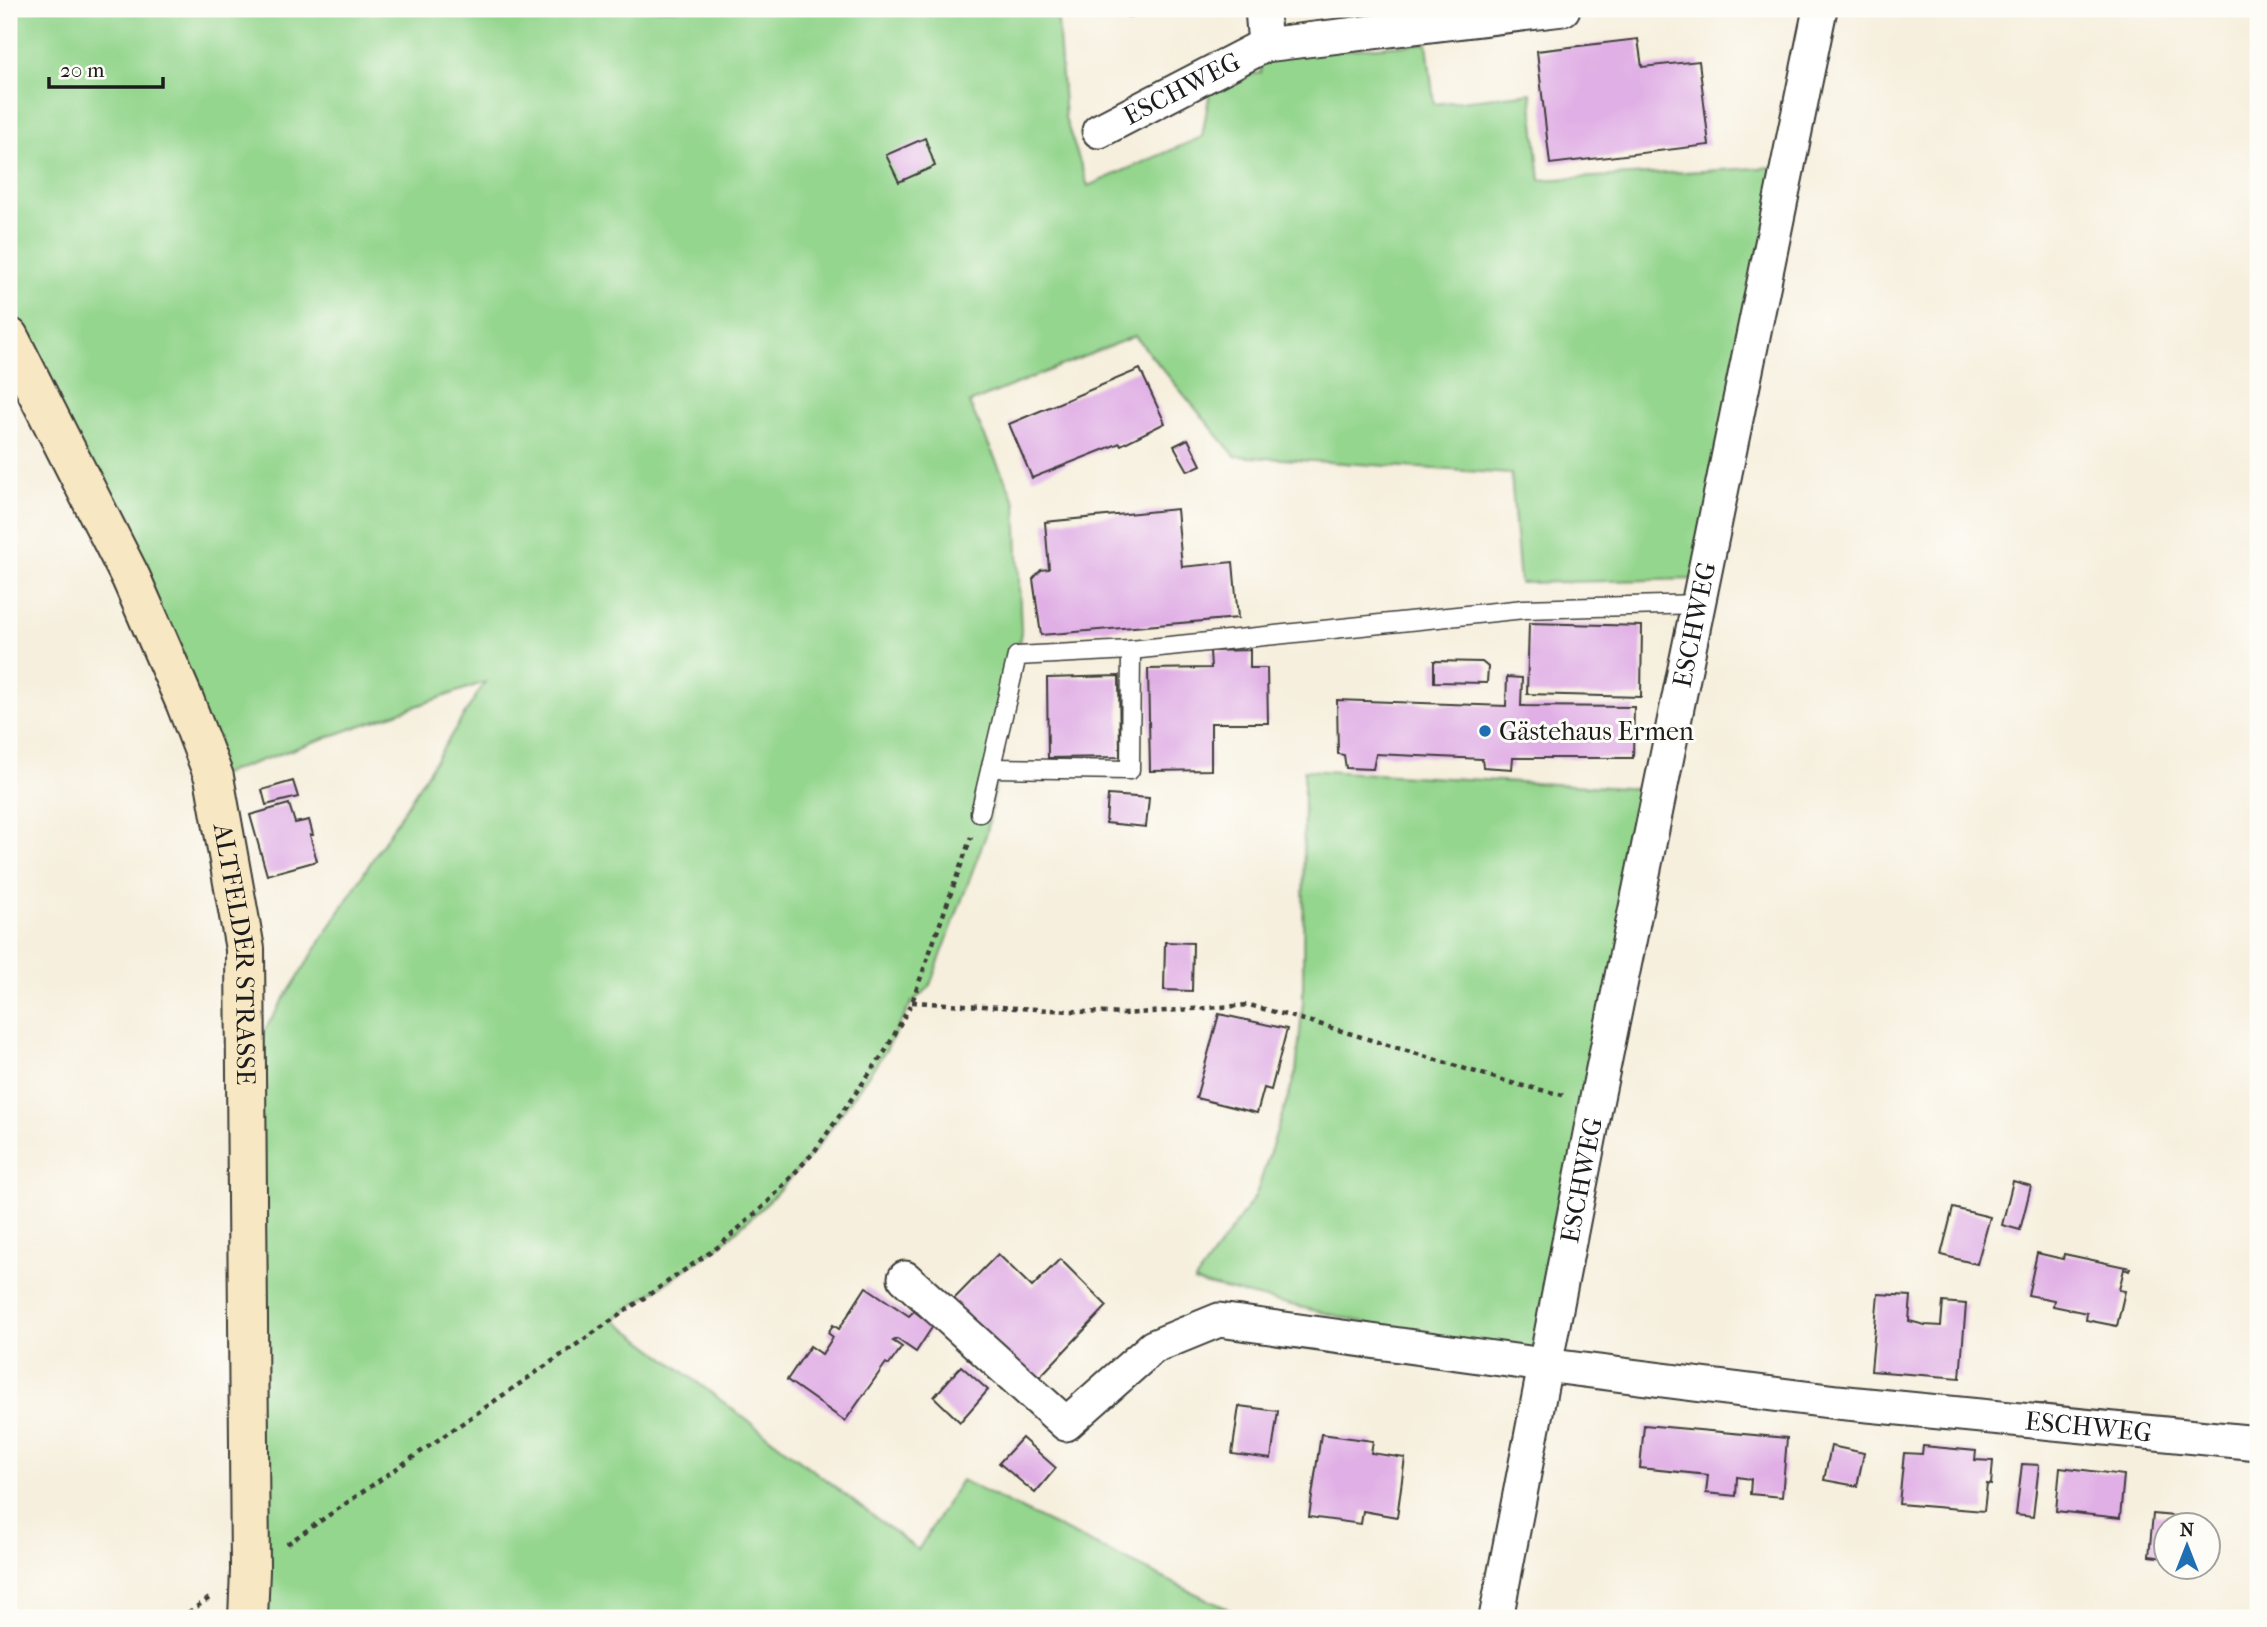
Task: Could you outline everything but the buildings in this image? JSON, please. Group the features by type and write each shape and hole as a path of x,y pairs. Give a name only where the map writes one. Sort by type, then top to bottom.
{"street":[{"name":"ESCHWEG","path":"1262,9 1265,45"},
{"name":"ESCHWEG","path":"1099,131 1265,45 1557,9"},
{"name":"ESCHWEG","path":"1496,1618 1596,1103 1821,9"},
{"name":"ALTFELDER STRASSE","path":"9,337 131,578 185,702 214,777 245,949 250,1570 247,1618"},
{"path":"905,1278 1066,1424 1153,1347 1219,1320 1544,1365"},
{"name":"ESCHWEG","path":"1544,1365 1837,1402 2258,1443"}],"lane":[{"path":"980,813 1017,656 1131,650 1524,609 1699,604"},
{"path":"992,768 1130,770 1131,650"}],"path":[{"path":"180,1618 718,1247 766,1204 814,1152 886,1050 912,1002 980,813"},
{"path":"912,1002 1123,1014 1249,1005 1515,1084 1596,1103"}],"green space":[{"path":"9,9 1057,9 1065,118 1088,186 1202,137 1212,80 1261,73 1258,57 1427,43 1434,104 1531,93 1540,180 1793,166 1696,579 1520,583 1511,474 1235,456 1135,336 969,403 1016,503 1021,632 987,832 929,988 912,1002 886,1050 814,1152 766,1204 718,1247 614,1319 918,1550 961,1480 1246,1618 238,1618 246,1059 485,682 214,777 9,337"},
{"path":"1304,770 1659,790 1544,1365 1194,1282 1256,1195 1296,1072 1303,1002"}],"place":[{"name":"Gästehaus Ermen","path":"1485,731"}]}
